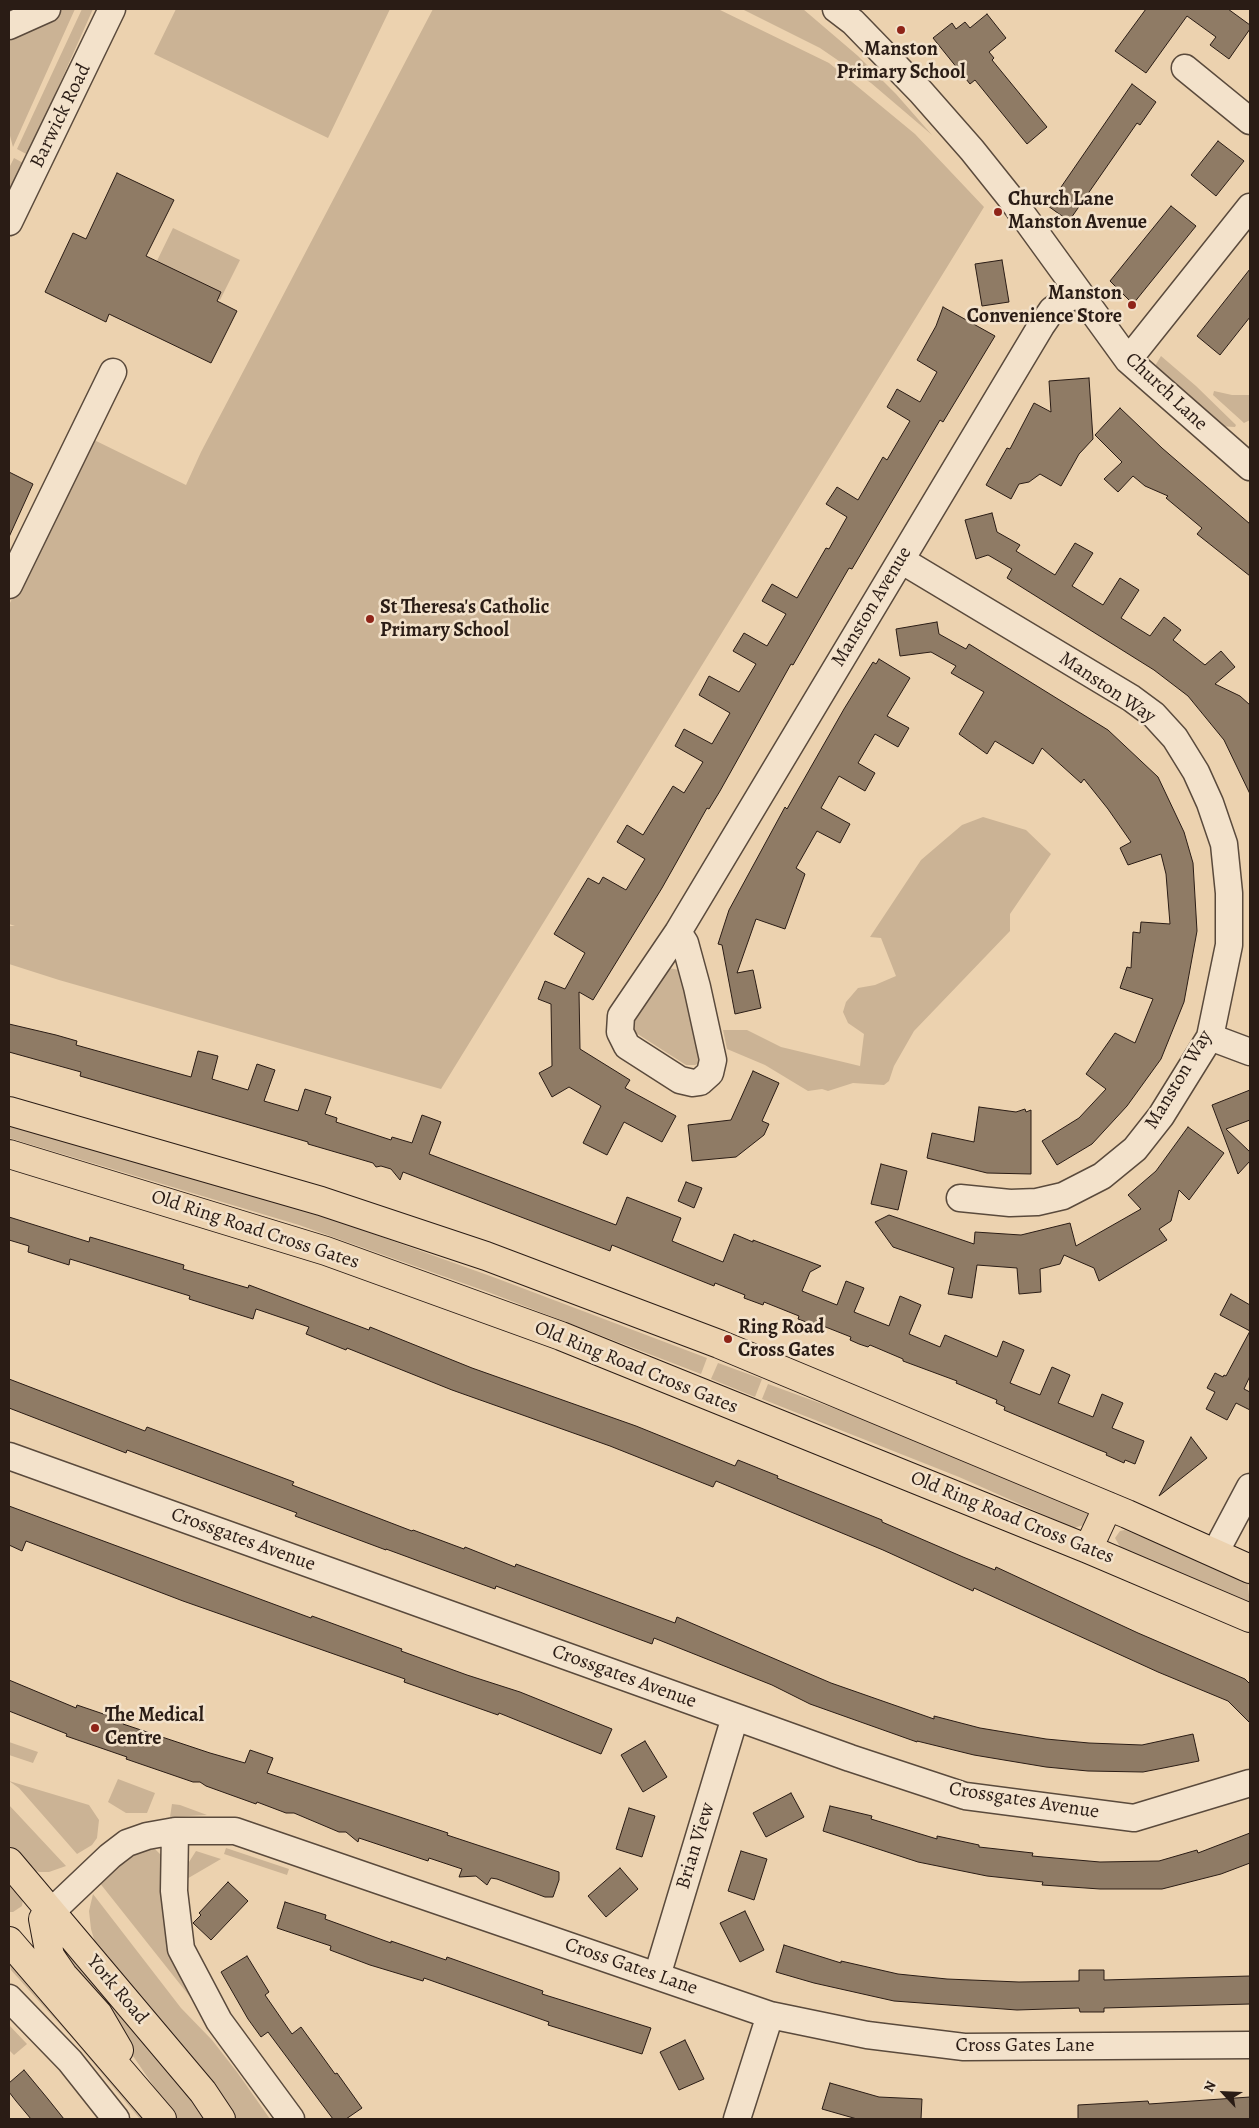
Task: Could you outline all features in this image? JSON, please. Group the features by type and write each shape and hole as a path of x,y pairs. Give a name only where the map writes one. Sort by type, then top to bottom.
{"main road":[{"path":"9,1111 321,1201 486,1256 719,1344 1108,1506 1250,1568"},
{"name":"Old Ring Road Cross Gates","path":"9,1154 326,1252 534,1327 1088,1549 1250,1618"},
{"path":"1088,1549 1108,1506"},
{"name":"York Road","path":"9,1862 47,1916 203,2092 221,2119"},
{"path":"9,1929 22,1928 47,1916 50,1956 62,1975 98,2014 156,2113"},
{"path":"9,1941 156,2113"}],"street":[{"path":"9,26 47,9"},
{"name":"Barwick Road","path":"9,222 112,9"},
{"name":"Church Lane","path":"836,9 853,22 921,92 972,150 1012,200 1128,360 1246,456"},
{"path":"1184,68 1250,121"},
{"path":"1128,360 1250,207"},
{"name":"Manston Avenue","path":"678,932 685,943 698,987 714,1060 710,1073 700,1082 693,1083 680,1080 627,1046 620,1032 622,1016 678,932 1041,326 1052,310 1077,292"},
{"path":"9,585 113,372"},
{"name":"Manston Way","path":"901,560 1131,698 1154,715 1175,738 1196,772 1224,844 1229,893 1228,945 1210,1037 1161,1116 1135,1149 1102,1176 1062,1196 1036,1202 1010,1203 960,1198"},
{"path":"1210,1037 1250,1052"},
{"name":"Crossgates Avenue","path":"9,1456 735,1717 965,1796 1134,1818 1250,1783"},
{"path":"1215,1553 1250,1487"},
{"name":"Brian View","path":"657,1976 735,1717"},
{"path":"175,1831 174,1891 181,1949 219,2021 291,2119"},
{"name":"Cross Gates Lane","path":"47,1916 110,1856 127,1843 147,1836 175,1831 235,1831 770,2015 867,2035 964,2047 1250,2045"},
{"path":"9,1998 70,2061 116,2119"},
{"path":"737,2119 770,2015"}],"shaded area":[{"path":"56,9 75,9 13,147 9,132 9,37 29,32 40,26"},
{"path":"82,9 93,9 28,155 17,149"},
{"path":"176,9 390,9 328,138 154,54"},
{"name":"St Theresa's Catholic Primary School","path":"433,9 718,9 829,63 915,134 984,207 441,1089 9,964 9,926 15,926 9,924 9,605 90,438 186,485 201,452"},
{"path":"742,9 803,9 858,56 896,94 932,135 871,83 820,48"},
{"path":"14,158 25,164 9,193 9,168"},
{"path":"173,228 240,260 220,300 154,267"},
{"path":"1161,356 1196,386 1236,425 1235,427 1218,426 1152,371"},
{"path":"1214,391 1232,395 1250,395 1250,420 1244,423 1213,395"},
{"path":"983,817 1026,830 1051,854 1010,914 1010,931 914,1031 894,1066 889,1081 884,1085 853,1083 828,1091 822,1089 808,1091 765,1065 727,1049 723,1030 747,1030 781,1047 860,1066 864,1034 848,1023 843,1012 846,1002 858,988 875,985 896,976 881,938 870,937 921,860 962,825"},
{"path":"668,968 685,973 700,1063 695,1065 686,1065 636,1033 633,1029 632,1018"},
{"path":"9,1120 304,1209 493,1277 707,1358 701,1374 488,1292 299,1225 9,1138"},
{"path":"718,1363 762,1379 755,1397 711,1379"},
{"path":"768,1384 882,1426 1091,1515 1087,1524 1074,1528 959,1477 762,1399"},
{"path":"1125,1530 1250,1582 1248,1586 1250,1605 1122,1550 1115,1538 1120,1531"},
{"path":"9,1742 38,1752 33,1763 9,1755"},
{"path":"118,1779 155,1793 147,1813 126,1813 108,1802"},
{"path":"9,1781 89,1805 99,1820 97,1838 92,1845 77,1854 19,1788"},
{"path":"172,1804 180,1805 207,1815 170,1817"},
{"path":"9,1805 66,1866 49,1872 39,1872 30,1868 12,1849 9,1845"},
{"path":"146,1846 154,1848 166,1860 196,1998 191,1998 99,1882 108,1866"},
{"path":"226,1848 289,1869 287,1875 224,1854"},
{"path":"196,1851 221,1859 185,1880 189,1862"},
{"path":"9,1881 23,1899 22,1906 13,1912 9,1912"},
{"path":"93,1894 181,2008 212,2040 270,2119 234,2119 96,1946 91,1929 89,1911"},
{"path":"61,1944 199,2107 207,2119 176,2119 103,2012 53,1951"},
{"path":"9,1960 146,2119 140,2119 73,2039 11,1970"},
{"path":"9,2025 27,2044 14,2055 9,2050"}],"building":[{"path":"1146,9 1228,9 1250,25 1250,29 1229,59 1210,45 1216,37 1187,16 1146,73 1115,51"},
{"path":"987,14 1006,38 989,52 994,58 992,60 1047,127 1027,144 975,80 970,84 933,38 952,23 956,29 965,22 970,28"},
{"path":"1132,84 1156,102 1140,125 1137,123 1069,221 1048,206"},
{"path":"1218,141 1244,161 1216,196 1191,175"},
{"path":"117,173 174,200 146,256 221,292 217,301 237,311 211,363 109,314 106,322 45,292 73,233 86,239"},
{"path":"1171,206 1196,226 1133,304 1110,281"},
{"path":"1002,260 1009,302 982,306 975,264"},
{"path":"1250,269 1250,317 1220,355 1197,336"},
{"path":"943,307 995,336 943,422 940,420 852,569 849,568 793,665 791,664 720,791 709,809 707,808 662,888 593,1000 579,992 580,1049 630,1080 625,1088 676,1116 662,1142 624,1122 607,1155 583,1143 601,1106 569,1087 552,1097 539,1073 552,1066 551,1004 538,999 545,981 565,989 585,953 554,934 588,878 599,884 603,877 626,890 645,859 617,842 627,825 643,835 673,786 684,793 703,762 675,746 684,729 712,744 730,713 699,695 709,676 739,692 756,664 733,651 744,633 767,646 786,614 762,601 772,584 797,598 826,548 829,549 847,517 826,504 837,487 858,500 883,457 887,460 910,421 887,407 897,389 920,402 937,372 917,360 936,326"},
{"path":"1089,378 1093,439 1079,454 1061,486 1040,474 1029,482 1019,484 1011,499 986,485 1007,448 1010,449 1034,403 1051,412 1049,381"},
{"path":"1120,408 1162,448 1250,524 1250,576 1197,534 1202,528 1166,498 1168,496 1145,486 1133,476 1118,492 1104,479 1122,462 1095,435"},
{"path":"9,472 33,484 9,537"},
{"path":"992,513 997,532 1020,545 1016,551 1055,575 1075,543 1093,553 1072,586 1103,605 1120,578 1139,590 1121,618 1150,636 1164,617 1181,630 1173,640 1205,665 1221,651 1235,667 1215,684 1240,696 1250,705 1250,794 1224,740 1188,696 1154,670 1007,578 1012,569 988,555 976,559 965,520"},
{"path":"937,622 939,634 966,649 969,644 1108,730 1158,777 1184,832 1193,863 1197,931 1184,1002 1161,1059 1127,1106 1092,1144 1057,1165 1042,1141 1079,1118 1106,1089 1086,1074 1115,1033 1135,1043 1153,999 1120,988 1127,967 1131,968 1133,932 1140,933 1141,922 1170,924 1166,874 1161,854 1128,865 1120,848 1131,842 1108,809 1084,779 1081,783 1042,748 1033,764 995,741 987,754 959,734 984,692 951,673 956,666 931,652 900,656 896,629"},
{"path":"879,659 910,678 887,716 909,728 898,747 875,734 858,763 875,773 865,791 839,776 821,808 850,824 840,843 817,831 796,868 805,874 785,929 756,919 737,973 753,970 761,1008 735,1014 722,945 718,944 729,910 785,807 787,809 873,662 876,664"},
{"path":"9,1024 77,1041 76,1045 191,1077 198,1051 218,1056 212,1079 248,1090 257,1064 275,1070 264,1101 298,1111 305,1089 331,1097 325,1114 337,1118 336,1122 391,1140 392,1137 412,1143 422,1115 441,1122 429,1154 616,1225 627,1197 681,1218 672,1241 723,1262 734,1234 753,1242 753,1240 821,1266 810,1272 802,1291 837,1305 846,1281 864,1288 854,1312 889,1326 900,1296 921,1305 909,1334 940,1347 945,1335 997,1357 1003,1341 1024,1350 1010,1383 1040,1395 1052,1367 1070,1375 1058,1403 1093,1417 1102,1394 1123,1403 1112,1428 1144,1441 1135,1464 1125,1460 1124,1463 1106,1455 1107,1453 1004,1410 1005,1407 996,1403 997,1400 956,1383 957,1381 903,1361 903,1359 870,1345 868,1347 859,1344 850,1340 851,1337 818,1324 817,1326 798,1319 799,1316 764,1302 763,1305 744,1298 745,1295 715,1283 714,1286 612,1245 610,1251 403,1172 400,1180 391,1169 381,1166 376,1167 373,1163 308,1144 308,1142 80,1076 81,1072 9,1052"},
{"path":"753,1071 779,1083 762,1121 769,1124 764,1135 736,1157 692,1161 688,1125 731,1120"},
{"path":"1250,1090 1250,1120 1226,1129 1250,1152 1250,1161 1238,1174 1212,1105"},
{"path":"979,1107 1016,1112 1025,1109 1026,1112 1031,1110 1031,1174 987,1173 927,1158 932,1133 974,1142"},
{"path":"1188,1127 1224,1153 1189,1200 1179,1190 1171,1221 1159,1229 1167,1240 1099,1281 1094,1268 1064,1255 1060,1264 1040,1269 1041,1292 1019,1294 1017,1268 977,1265 972,1298 948,1294 954,1268 893,1247 875,1222 889,1215 974,1244 975,1232 1021,1235 1070,1223 1076,1246 1141,1209 1128,1195 1156,1171"},
{"path":"881,1164 907,1171 898,1210 871,1204"},
{"path":"686,1182 702,1188 694,1208 678,1201"},
{"path":"9,1217 89,1242 90,1237 184,1265 183,1269 248,1288 249,1285 369,1330 370,1327 472,1368 636,1426 735,1466 738,1460 778,1476 777,1478 882,1520 882,1522 963,1557 995,1570 996,1567 1138,1633 1245,1679 1250,1684 1250,1723 1228,1701 1158,1672 974,1588 973,1591 883,1550 716,1481 713,1487 610,1446 452,1390 347,1348 346,1350 306,1334 309,1327 256,1309 253,1319 189,1299 190,1296 70,1259 69,1265 28,1252 29,1246 9,1240"},
{"path":"1231,1294 1250,1305 1250,1331 1220,1315"},
{"path":"1250,1331 1250,1376 1244,1389 1250,1392 1250,1410 1236,1403 1227,1420 1206,1409 1215,1392 1207,1388 1215,1373 1223,1377 1224,1375 1226,1376"},
{"path":"9,1379 145,1431 147,1427 294,1482 292,1485 412,1531 464,1549 465,1547 515,1567 516,1564 675,1623 677,1617 831,1683 934,1719 934,1716 980,1728 1046,1739 1089,1743 1142,1745 1193,1734 1199,1761 1143,1772 1088,1771 1046,1767 974,1755 917,1742 810,1704 772,1685 654,1638 652,1644 496,1586 495,1589 295,1516 297,1513 127,1450 126,1453 9,1408"},
{"path":"1191,1437 1207,1458 1159,1496"},
{"path":"9,1506 311,1618 312,1616 402,1649 401,1651 520,1692 612,1729 601,1754 499,1713 498,1715 404,1682 405,1679 183,1601 26,1541 22,1551 9,1545"},
{"path":"9,1680 76,1708 77,1705 124,1721 123,1724 210,1753 245,1763 250,1750 273,1758 267,1773 559,1872 559,1880 553,1897 545,1897 497,1879 491,1878 487,1885 476,1876 459,1877 462,1869 429,1858 428,1861 359,1838 358,1842 346,1832 339,1832 294,1813 286,1813 257,1802 256,1804 206,1786 200,1782 193,1782 126,1759 127,1757 66,1736 67,1734 9,1711"},
{"path":"645,1741 667,1777 643,1792 621,1755"},
{"path":"791,1793 804,1817 766,1837 753,1813"},
{"path":"830,1806 872,1816 871,1819 937,1839 937,1836 979,1845 979,1847 1033,1853 1032,1856 1100,1862 1159,1861 1197,1850 1198,1853 1250,1833 1250,1863 1221,1874 1162,1889 1100,1889 1042,1885 1043,1882 987,1876 918,1862 823,1831"},
{"path":"629,1808 655,1816 642,1857 616,1849"},
{"path":"741,1851 767,1859 754,1900 728,1891"},
{"path":"620,1868 638,1889 606,1917 588,1896"},
{"path":"228,1882 248,1901 211,1940 193,1923 201,1915 199,1913"},
{"path":"285,1902 326,1915 325,1919 391,1943 391,1941 446,1960 447,1957 543,1991 542,1994 651,2028 642,2054 548,2025 549,2022 424,1978 423,1981 370,1965 330,1950 331,1946 277,1928"},
{"path":"745,1911 764,1950 740,1962 720,1923"},
{"path":"784,1945 841,1963 841,1961 898,1974 947,1979 1019,1982 1079,1981 1079,1970 1104,1970 1104,1980 1250,1976 1250,2004 1104,2008 1104,2012 1080,2012 1079,2008 1017,2010 894,2001 814,1983 776,1972"},
{"path":"247,1956 269,1992 265,1995 292,2034 301,2027 362,2108 346,2119 333,2119 268,2032 261,2037 248,2019 221,1972"},
{"path":"685,2040 704,2079 679,2090 660,2052"},
{"path":"24,2070 64,2119 31,2119 16,2101 9,2092 9,2083"},
{"path":"830,2083 879,2097 922,2099 921,2119 857,2119 822,2109"},
{"path":"1250,2097 1250,2119 1078,2119 1078,2105 1148,2101 1149,2104"}],"place":[{"name":"Manston Primary School","path":"901,30"},
{"name":"Church Lane Manston Avenue","path":"998,212"},
{"name":"Manston Convenience Store","path":"1132,305"},
{"name":"St Theresa's Catholic Primary School","path":"370,619"},
{"name":"Ring Road Cross Gates","path":"728,1339"},
{"name":"The Medical Centre","path":"95,1728"}]}
